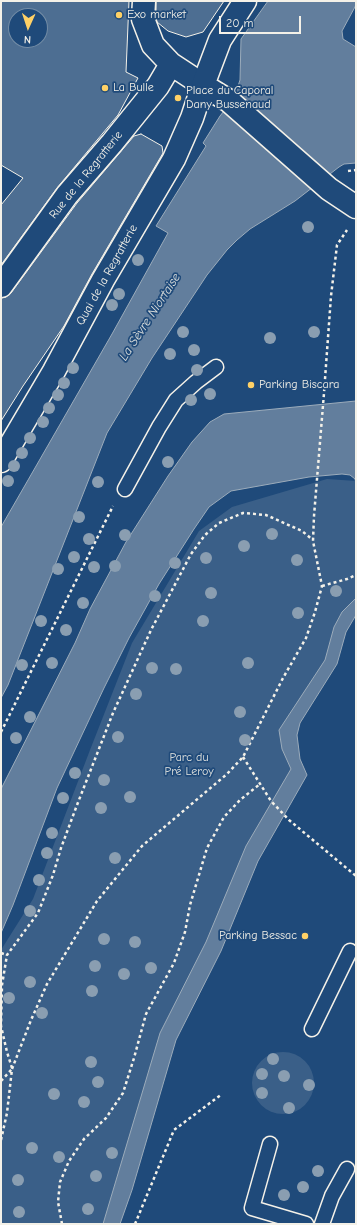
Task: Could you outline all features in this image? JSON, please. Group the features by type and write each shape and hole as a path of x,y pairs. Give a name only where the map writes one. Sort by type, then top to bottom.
{"street":[{"path":"144,1 143,19 153,45 171,64 230,101 321,181 356,207"},
{"name":"Quai de la Regratterie","path":"1,461 54,371 103,280 174,159 192,118 220,40 244,1"},
{"name":"Rue de la Regratterie","path":"1,286 68,195 158,86 171,64"}],"lane":[{"path":"125,489 159,427 176,400 216,367"},
{"path":"312,1029 350,951"},
{"path":"270,1144 252,1208 306,1224"},
{"path":"322,1224 332,1196 347,1169"}],"path":[{"path":"1,1140 7,1113 12,1068 31,1020 47,984 97,901 142,846 227,774 243,757 282,678 306,638 322,586 314,541 314,516 331,296 337,245 348,229"},
{"path":"1,732 113,506 125,489"},
{"path":"12,1068 1,1026 2,985 6,955 38,914 53,875 61,848 112,713 151,630 191,554 205,535 219,523 243,513 266,515 302,531 314,541"},
{"path":"322,586 356,575"},
{"path":"243,757 271,801 289,820 356,876"},
{"path":"62,1224 58,1202 60,1182 69,1161 84,1139 106,1118 123,1093 146,1014 174,963 185,932 192,898 207,848 224,817 240,800 260,784"},
{"path":"1,953 6,955"},
{"path":"1,1081 12,1068"},
{"path":"136,1224 174,1130 222,1094"}],"green space":[{"name":"Parc du Pré Leroy","path":"327,479 356,481 356,605 336,653 283,733 296,772 208,943 107,1224 1,1224 1,950 33,899 132,643 199,531 232,507"},
{"path":"277,1052 289,1052 305,1061 312,1071 314,1083 312,1095 305,1105 289,1114 277,1114 266,1109 257,1100 252,1089 252,1077 257,1066 266,1057"}],"water":[{"name":"La Sèvre Niortaise","path":"268,1 356,1 356,5 342,31 343,39 356,47 356,163 344,164 339,167 295,201 250,229 227,250 207,275 152,358 107,433 8,685 1,698 1,527 168,233 156,226 206,146 203,143 220,116 234,98 240,80 241,39"},
{"path":"356,401 356,483 355,479 350,475 342,474 309,477 231,491 209,507 194,529 159,584 129,638 104,688 57,788 1,933 1,789 75,643 90,609 126,542 168,476 192,442 210,422 224,414"},
{"path":"356,598 356,615 346,632 337,664 300,723 297,735 300,759 307,775 258,861 221,951 176,1040 132,1190 120,1224 103,1224 160,1033 206,942 246,846 291,769 282,749 279,730 325,660 334,627 342,612"}],"building":[{"path":"1,1 129,1 126,72 138,78 118,115 57,188 1,265 1,205 23,178 1,165"},
{"path":"156,1 224,1 203,32 186,37 168,31 157,22"},
{"path":"141,134 162,146 163,153 92,274 64,326 1,421 1,298 6,297 11,293 77,203 134,136"}],"place":[{"name":"Exo market","path":"119,15"},
{"name":"La Bulle","path":"105,88"},
{"name":"Place du Caporal Dany Bussenaud","path":"178,98"},
{"name":"Parking Biscara","path":"251,385"},
{"name":"Parking Bessac","path":"305,936"}]}
